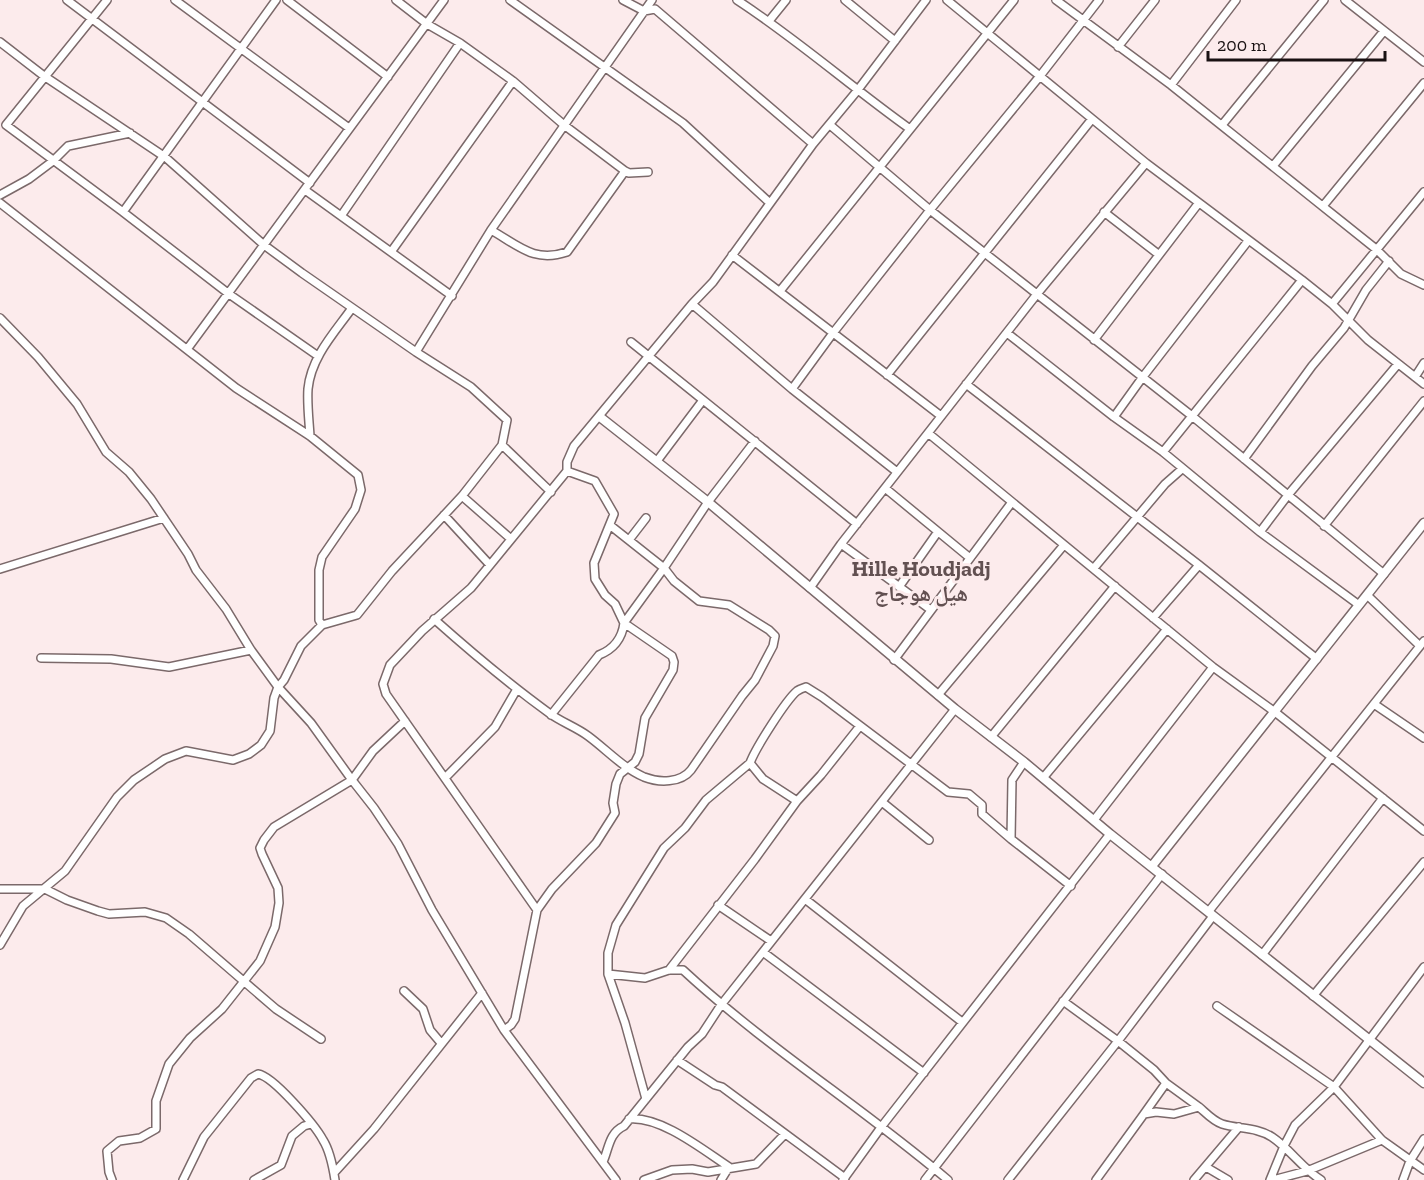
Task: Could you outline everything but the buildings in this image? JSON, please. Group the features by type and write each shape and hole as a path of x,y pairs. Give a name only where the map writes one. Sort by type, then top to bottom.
{"street":[{"path":"67,0 310,183"},
{"path":"107,0 3,123 228,294 318,356"},
{"path":"175,0 349,128"},
{"path":"123,212 165,157 276,0"},
{"path":"287,0 388,77"},
{"path":"396,0 427,24 460,43 513,81 564,125 625,171 629,173 648,172"},
{"path":"188,348 444,0"},
{"path":"510,0 683,123 770,203"},
{"path":"623,0 644,11 655,9 813,144"},
{"path":"416,352 491,230 652,0"},
{"path":"737,0 770,21 857,91 910,129"},
{"path":"770,21 786,0"},
{"path":"845,0 895,41"},
{"path":"537,910 386,694 385,675 390,665 434,619 471,588 552,492 567,471 567,462 574,446 713,282 813,144 857,91 926,0"},
{"path":"947,0 1146,164 1332,304 1368,340 1424,384"},
{"path":"780,291 1014,0"},
{"path":"1056,0 1222,125 1376,249 1401,274 1424,285"},
{"path":"792,389 833,333 1040,76 1098,0"},
{"path":"1118,47 1155,0"},
{"path":"1171,85 1236,0"},
{"path":"1222,125 1324,0"},
{"path":"1345,0 1424,62"},
{"path":"1273,166 1384,31"},
{"path":"0,42 44,76 165,157 264,245 416,352 471,387 507,420 502,445 462,496 392,571 357,615 322,625 301,646 284,680 278,687 274,698 270,731 266,739 242,758 233,760 186,751 165,759 134,780 117,797 73,861 45,889 23,906 0,945"},
{"path":"340,216 460,43"},
{"path":"391,252 513,81"},
{"path":"1323,206 1424,83"},
{"path":"887,375 1092,119"},
{"path":"830,125 930,210 1192,416 1384,574"},
{"path":"0,195 29,179 68,146 129,133"},
{"path":"810,588 841,544 1006,333 1146,164"},
{"path":"491,230 534,255 553,256 567,252 625,171"},
{"path":"305,190 452,296"},
{"path":"1332,304 1424,192"},
{"path":"0,203 188,348 236,388 310,435 357,475 362,490 355,509 322,557 319,570 319,620 322,625"},
{"path":"1094,340 1198,204"},
{"path":"1104,212 1158,254"},
{"path":"1114,417 1248,241"},
{"path":"732,255 941,416"},
{"path":"1244,459 1389,261"},
{"path":"1163,452 1302,280"},
{"path":"692,304 792,389 897,472"},
{"path":"310,435 308,390 311,373 318,356 352,308"},
{"path":"0,318 38,357 77,404 106,452 129,472 164,518 196,570 226,609 251,650 374,808 398,844 432,910 504,1030 616,1180"},
{"path":"1006,333 1163,452 1260,532 1359,605"},
{"path":"631,342 857,524"},
{"path":"1415,377 1424,363"},
{"path":"1260,532 1288,495 1398,364"},
{"path":"966,384 1317,658"},
{"path":"657,461 703,400"},
{"path":"1324,526 1424,401"},
{"path":"600,417 708,502 894,660 1424,1083"},
{"path":"928,433 1213,667 1275,712 1424,831"},
{"path":"551,715 599,655 610,651 622,634 624,623 708,502 755,441"},
{"path":"502,445 552,492"},
{"path":"1094,568 1165,484 1182,469"},
{"path":"504,1030 515,1019 537,910 552,889 596,843 615,813 613,803 616,784 620,774 635,762 639,754 645,718 673,670 674,662 672,656 624,623 615,604 605,595 595,579 594,563 614,514 595,481 567,471"},
{"path":"885,488 970,558"},
{"path":"462,496 512,539"},
{"path":"894,660 1012,502"},
{"path":"444,515 490,565"},
{"path":"0,569 164,518"},
{"path":"629,540 646,518"},
{"path":"1152,867 1424,523"},
{"path":"434,619 517,689 551,715 587,735 627,767 647,778 682,779 687,776 755,680 776,641 775,636 770,630 729,604 699,601 674,581 664,568 611,526"},
{"path":"899,587 937,532"},
{"path":"841,544 931,610"},
{"path":"938,695 1064,545"},
{"path":"1153,618 1199,565"},
{"path":"991,737 1114,586"},
{"path":"1008,1180 1118,1041 1211,914 1422,643 1367,595"},
{"path":"1043,778 1167,629"},
{"path":"41,658 111,659 169,667 251,650"},
{"path":"1094,820 1213,667"},
{"path":"646,1099 625,1023 608,974 608,953 616,925 664,848 685,828 706,800 750,763 754,752 797,691 806,687 948,792 969,794 981,805 982,814 1071,886"},
{"path":"445,778 495,726 517,689"},
{"path":"1374,704 1424,738"},
{"path":"603,1162 611,1137 702,1034 721,1005 763,951 955,709"},
{"path":"112,1180 107,1151 119,1141 140,1138 156,1130 156,1101 169,1064 190,1038 222,1009 260,961 275,927 278,888 262,855 260,848 264,840 274,827 352,780 373,751 405,721"},
{"path":"669,970 755,859 796,801 821,775 860,726"},
{"path":"1011,839 1012,780 1024,762"},
{"path":"750,763 763,779 796,801"},
{"path":"1262,955 1383,798"},
{"path":"882,802 929,840"},
{"path":"677,1060 715,1085 722,1087 844,1179 962,1022 1110,834"},
{"path":"1313,996 1424,862"},
{"path":"925,1180 1162,874"},
{"path":"0,889 45,889 98,911 117,914 145,912 166,918 276,1009 321,1039"},
{"path":"805,899 962,1022"},
{"path":"718,905 771,942"},
{"path":"763,951 924,1073"},
{"path":"1272,1180 1284,1146 1295,1125 1334,1087 1424,967"},
{"path":"608,974 645,978 669,970 683,970 721,1005 882,1126 948,1180"},
{"path":"404,991 423,1009 430,1030 441,1043"},
{"path":"335,1177 482,993"},
{"path":"1063,1001 1118,1041 1154,1070 1166,1083 1220,1123 1260,1131 1284,1146 1306,1171 1321,1180"},
{"path":"1217,1006 1334,1087 1382,1140 1424,1170"},
{"path":"183,1180 204,1137 254,1075 262,1074 298,1107 311,1124 328,1149 335,1177"},
{"path":"1096,1180 1166,1083"},
{"path":"1144,1114 1156,1112 1174,1114 1199,1107"},
{"path":"629,1119 640,1118 658,1124 729,1167"},
{"path":"254,1180 281,1165 292,1136 304,1126 311,1124"},
{"path":"1194,1180 1239,1127"},
{"path":"644,1180 672,1170 692,1169 708,1172 753,1165 759,1163 785,1134"},
{"path":"1403,1180 1410,1161 1424,1139"},
{"path":"1272,1180 1306,1171 1382,1140"},
{"path":"721,1180 729,1167"},
{"path":"1206,1167 1228,1180"}],"district":[{"name":"Hille Houdjadj هيل هوجاج","path":"921,580"}]}
